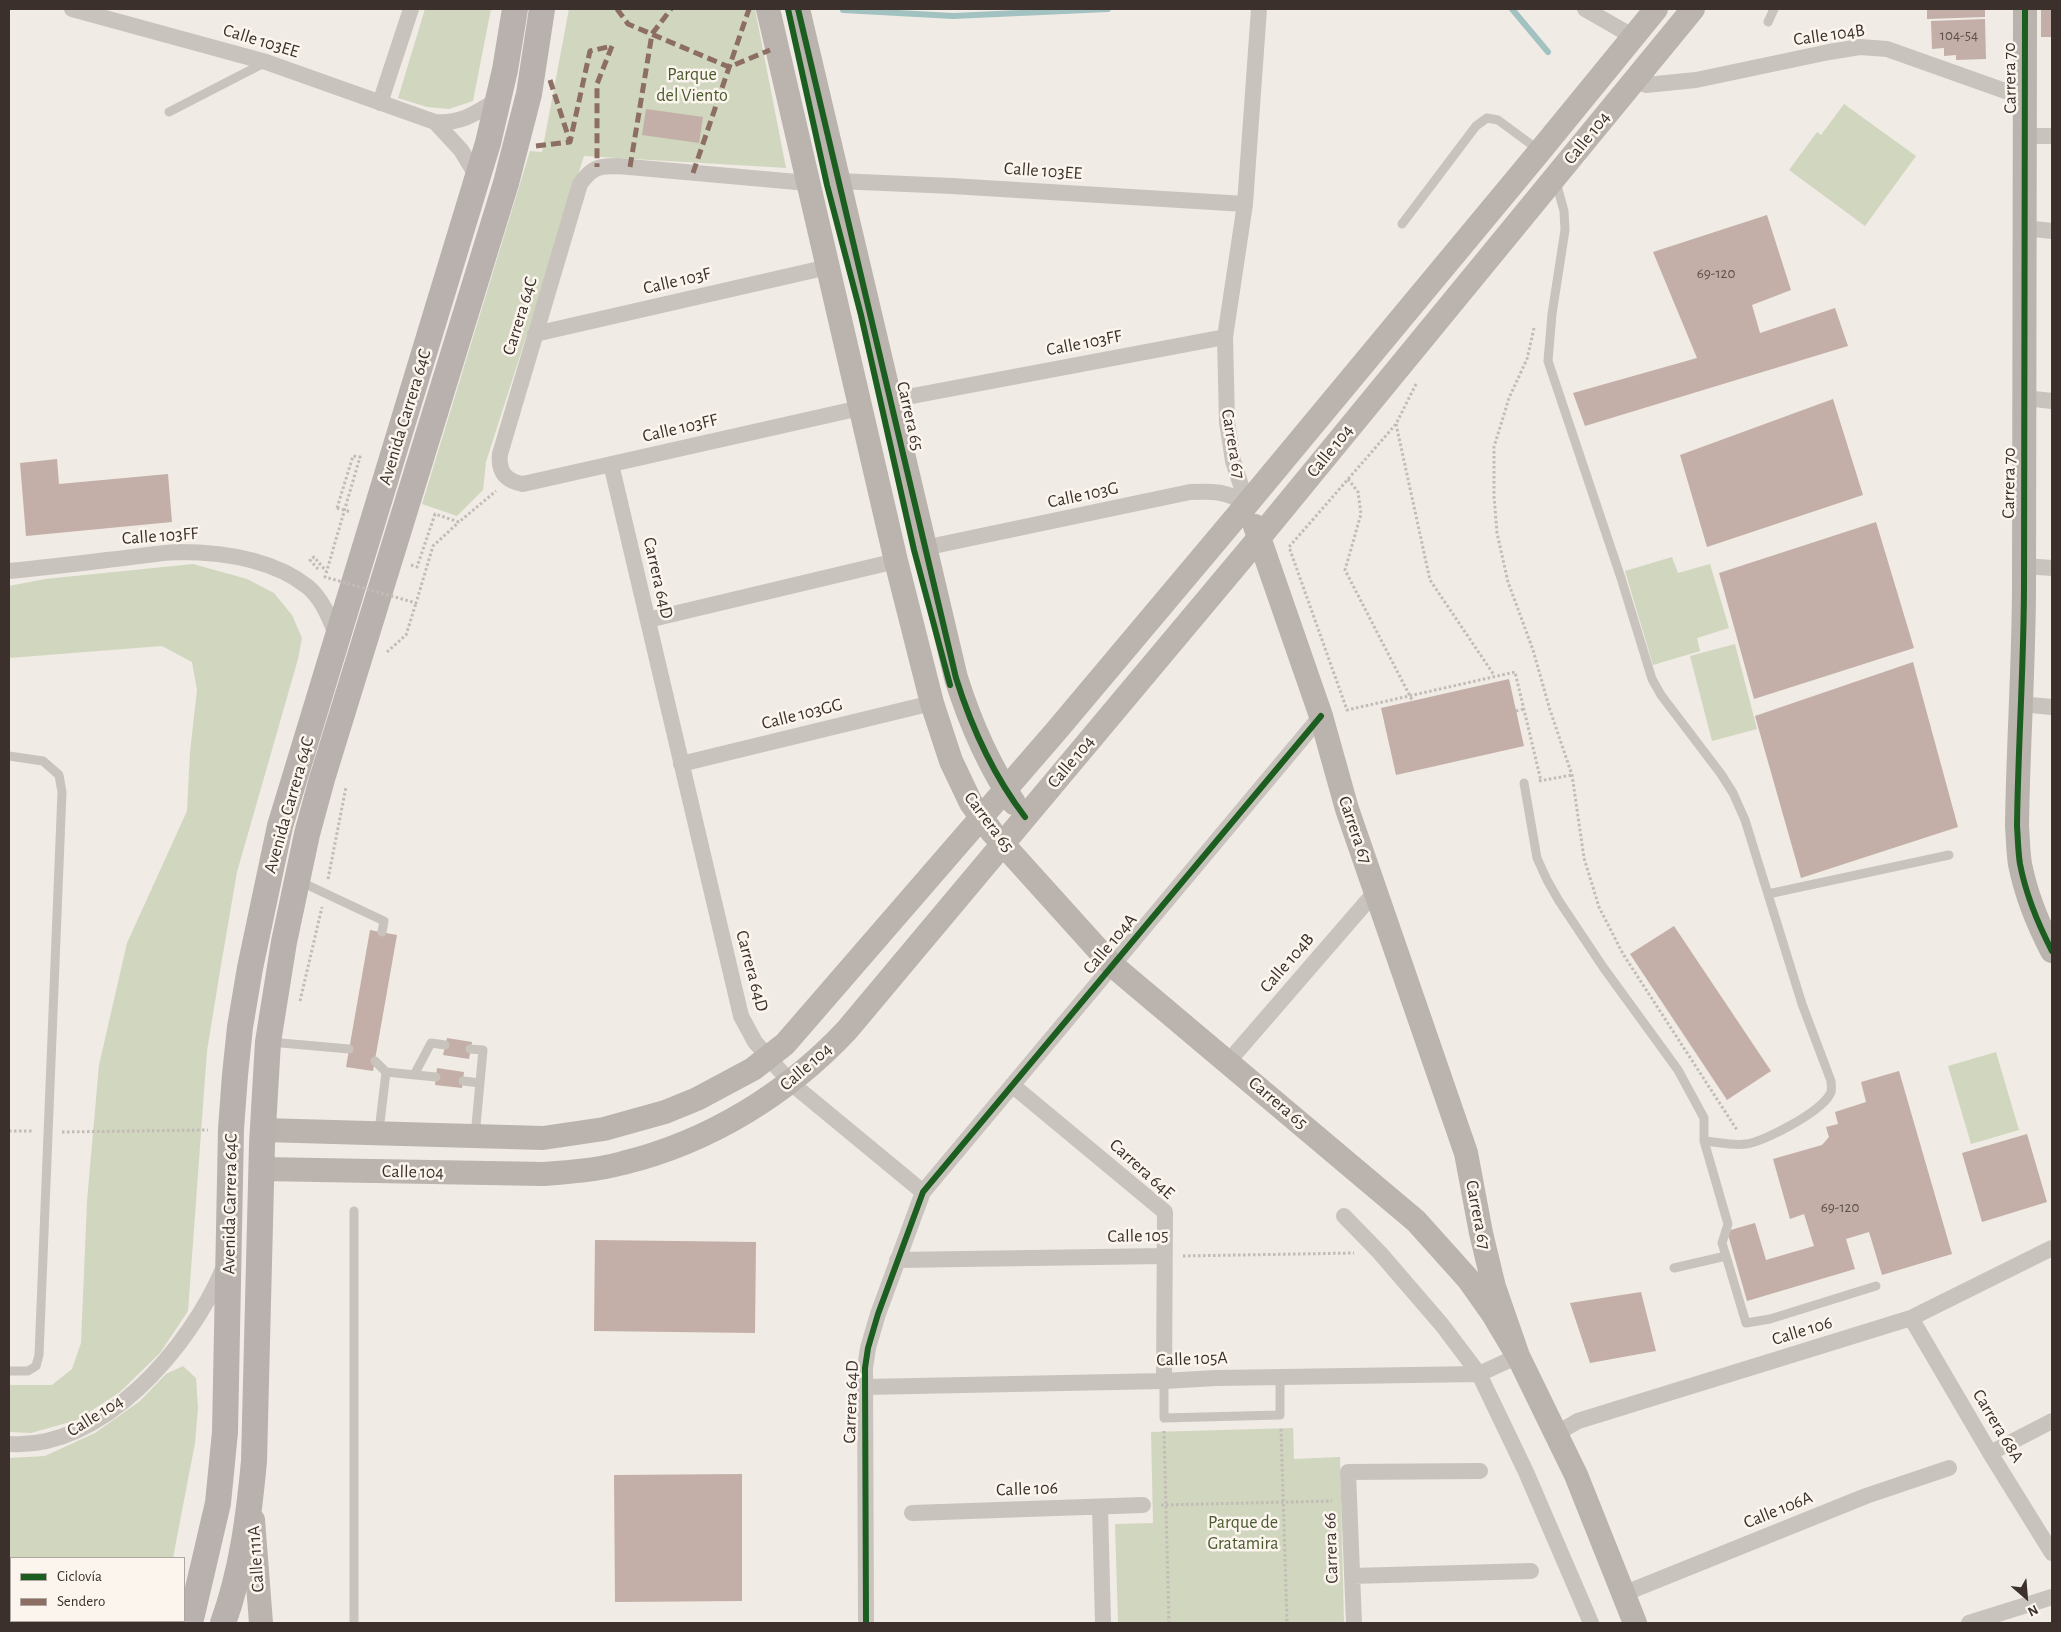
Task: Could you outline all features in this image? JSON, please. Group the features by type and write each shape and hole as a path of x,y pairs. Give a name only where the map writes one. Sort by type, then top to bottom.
{"main road":[{"name":"Avenida Carrera 64C","path":"190,1623 216,1512 223,1466 233,1102 240,1027 250,968 280,826 478,178 500,98 515,9"},
{"name":"Avenida Carrera 64C","path":"223,1623 241,1560 251,1495 254,1460 263,1130 268,1042 284,942 322,779 472,298 519,139 529,94 542,9"},
{"name":"Carrera 65","path":"768,9 896,561 932,703 951,761 967,795 981,818 1002,844 1112,965 1416,1220 1469,1280 1518,1356"},
{"name":"Carrera 65","path":"798,9 954,669 964,702 982,748 1005,790 1025,818"},
{"name":"Calle 104","path":"263,1130 543,1138 604,1129 665,1112 697,1099 740,1077 768,1058 802,1026 1005,790 1247,504 1656,9"},
{"name":"Calle 104","path":"262,1169 544,1174 590,1170 624,1163 669,1149 714,1129 762,1103 792,1082 827,1052 847,1030 1259,538 1693,9"},
{"name":"Carrera 70","path":"2025,9 2024,566 2017,826 2020,864 2045,922 2052,951"},
{"name":"Carrera 67","path":"1247,504 1321,716 1344,799 1466,1153 1489,1268 1518,1356 1557,1433 1593,1515 1635,1623"},
{"name":"Calle 111A","path":"251,1495 261,1623"}],"street":[{"name":"Calle 103EE","path":"72,9 266,62 435,122 457,122 500,98"},
{"path":"380,103 411,9"},
{"name":"Carrera 67","path":"1247,504 1233,461 1227,422 1225,337 1245,204 1259,9"},
{"path":"1585,9 1634,37"},
{"name":"Calle 104B","path":"1634,80 1646,85 1696,80 1860,47 1887,49 2025,98"},
{"name":"Calle 103EE","path":"435,122 462,150 478,178"},
{"path":"2026,136 2052,136"},
{"name":"Carrera 64C","path":"508,480 498,465 500,454 580,184 587,174 597,167 618,166 808,183"},
{"name":"Calle 103EE","path":"838,181 962,186 1245,204"},
{"path":"2024,228 2052,232"},
{"name":"Calle 103F","path":"535,334 828,267"},
{"name":"Calle 103FF","path":"891,400 1225,337"},
{"path":"2025,398 2052,401"},
{"name":"Calle 103FF","path":"508,480 523,484 860,408"},
{"name":"Carrera 64D","path":"611,464 741,1016 755,1042 792,1082 923,1192 897,1260 868,1348 864,1387 866,1623"},
{"name":"Calle 103G","path":"924,548 1190,492 1218,491 1229,494 1247,504"},
{"name":"Calle 103FF","path":"9,571 177,552 213,553 264,564 308,587 327,612 338,639"},
{"path":"648,620 896,561"},
{"path":"2024,566 2052,568"},
{"name":"Calle 103GG","path":"681,764 932,703"},
{"path":"2020,704 2052,707"},
{"name":"Calle 104A","path":"923,1192 1321,716"},
{"name":"Calle 104B","path":"1228,1062 1376,891"},
{"name":"Carrera 64E","path":"1012,1085 1165,1212 1164,1381"},
{"path":"1344,1216 1380,1253 1442,1324 1479,1374 1526,1472 1591,1623"},
{"name":"Calle 106","path":"1557,1433 1578,1421 1912,1318 2052,1248"},
{"name":"Calle 104","path":"9,1444 34,1443 55,1439 73,1432 108,1412 145,1382 195,1321 210,1298 229,1255"},
{"name":"Calle 105","path":"897,1260 1164,1256"},
{"name":"Carrera 68A","path":"1912,1318 1990,1453 2052,1553"},
{"name":"Calle 105A","path":"864,1387 1164,1381 1216,1378 1479,1374 1518,1356"},
{"path":"1990,1453 2052,1421"},
{"name":"Calle 106A","path":"1623,1594 1866,1496 1949,1468"},
{"name":"Carrera 66","path":"1354,1623 1348,1472 1480,1471"},
{"name":"Calle 106","path":"912,1513 1143,1505"},
{"path":"1100,1507 1103,1623"},
{"path":"1352,1576 1531,1571"},
{"path":"1969,1623 2052,1597"}],"lane":[{"path":"1768,22 1774,9"},
{"path":"169,112 266,62"},
{"path":"1402,224 1476,126 1487,118 1498,120 1540,151"},
{"path":"1555,177 1564,211 1565,230 1552,314 1548,361 1621,578 1652,679 1733,793 1745,820 1802,1004 1831,1081 1831,1092 1823,1103 1806,1116 1773,1134 1747,1144 1704,1141"},
{"path":"9,756 43,761 59,775 62,792 39,1355 36,1366 28,1371 9,1371"},
{"path":"1524,784 1537,858 1547,880 1593,953 1678,1070 1704,1118 1704,1141 1728,1224 1722,1243 1746,1323 1770,1320 1876,1286"},
{"path":"1768,894 1949,855"},
{"path":"297,880 384,921 382,932"},
{"path":"268,1042 349,1049"},
{"path":"414,1075 431,1043 445,1045"},
{"path":"470,1049 483,1050 474,1136"},
{"path":"375,1061 386,1072 436,1077"},
{"path":"379,1133 386,1072"},
{"path":"463,1081 480,1083"},
{"path":"354,1211 354,1623"},
{"path":"1674,1268 1726,1256"},
{"path":"1164,1381 1164,1418 1280,1415 1280,1378"}],"path":[{"path":"1536,321 1527,359 1509,398 1494,447 1494,496 1497,533 1508,582 1533,650 1550,710 1572,775 1584,858 1599,907 1623,954 1747,1144"},
{"path":"1396,424 1430,580 1494,675"},
{"path":"352,512 337,508 353,456 360,458 325,577 416,603"},
{"path":"1348,479 1358,492 1361,514 1345,570 1412,700"},
{"path":"386,653 406,635 433,546 508,480"},
{"path":"409,564 417,567 435,514 459,522"},
{"path":"1289,547 1347,710 1494,675 1515,672 1541,781"},
{"path":"310,560 314,557 326,571"},
{"path":"398,599 400,590"},
{"path":"1516,711 1524,709"},
{"path":"1524,784 1572,775"},
{"path":"298,1010 347,785"},
{"path":"9,1131 212,1130"},
{"path":"1280,1415 1287,1623"},
{"path":"1164,1418 1169,1623"},
{"path":"1143,1505 1349,1500"}],"green space":[{"path":"425,9 491,9 473,101 449,109 427,107 398,98"},
{"name":"Parque del Viento","path":"569,9 755,9 786,168 584,156 486,462 483,490 457,516 422,504 530,151 542,152"},
{"path":"1844,104 1916,156 1865,226 1789,170 1817,132 1821,135"},
{"path":"1672,557 1678,573 1710,564 1729,628 1697,638 1700,651 1653,665 1625,571"},
{"path":"193,564 247,579 274,593 292,615 302,638 298,659 237,872 220,971 207,1051 188,1311 160,1353 120,1392 77,1420 31,1433 9,1432 9,1385 52,1385 72,1369 81,1343 87,1201 99,1065 127,943 187,811 190,752 197,690 192,662 162,646 9,658 9,586 45,579"},
{"path":"1735,644 1757,729 1712,741 1690,656"},
{"path":"1996,1052 2019,1130 1971,1144 1948,1066"},
{"path":"183,1366 196,1378 198,1408 195,1443 173,1557 10,1557 10,1565 9,1458 45,1456 95,1433 140,1401 166,1374"},
{"name":"Parque de Gratamira","path":"1293,1428 1294,1459 1340,1457 1344,1623 1118,1623 1115,1524 1153,1523 1151,1432"},
{"path":"38,1622 157,1622 157,1623"}],"building":[{"path":"1927,9 1985,9 1985,17 1927,19"},
{"path":"2041,9 2052,9 2052,37 2041,37"},
{"path":"1985,19 1986,59 1956,60 1956,55 1944,56 1944,48 1932,49 1931,21"},
{"path":"646,109 703,117 699,143 642,135"},
{"path":"1767,215 1791,290 1752,305 1760,333 1835,308 1848,346 1585,426 1573,393 1697,358 1653,252"},
{"path":"1833,399 1863,495 1707,547 1680,455"},
{"path":"57,459 59,484 168,474 172,522 26,536 20,463"},
{"path":"1876,522 1914,648 1754,699 1719,573"},
{"path":"1913,662 1958,827 1801,878 1755,716"},
{"path":"1509,679 1524,746 1396,775 1381,708"},
{"path":"1674,926 1771,1071 1727,1100 1630,954"},
{"path":"370,930 397,935 373,1071 346,1067"},
{"path":"447,1038 472,1042 469,1059 443,1055"},
{"path":"437,1068 464,1072 462,1088 435,1085"},
{"path":"1899,1071 1952,1254 1882,1275 1869,1232 1846,1239 1855,1269 1747,1301 1727,1231 1755,1223 1766,1260 1814,1246 1804,1214 1790,1219 1773,1159 1822,1145 1829,1137 1826,1127 1838,1124 1835,1112 1866,1102 1861,1082"},
{"path":"2027,1134 2047,1202 1982,1222 1962,1153"},
{"path":"595,1240 756,1242 755,1333 594,1331"},
{"path":"1641,1292 1656,1351 1590,1363 1570,1303"},
{"path":"742,1474 742,1601 615,1602 614,1475"}],"waterway":[{"path":"843,10 953,16 1108,9"},
{"path":"1512,9 1548,52"}],"marked path":[{"path":"617,9 628,24 729,67 770,50"},
{"path":"630,167 652,34 671,9"},
{"path":"693,173 749,9"},
{"path":"536,146 570,142 590,51 612,46 597,84 597,167"},
{"path":"550,80 570,142"}],"cycle path":[{"path":"788,9 827,185 861,315 914,550 950,685"},
{"path":"798,9 956,678 984,751 1003,785 1025,817"},
{"path":"2025,9 2024,614 2017,826 2019,859 2029,898 2052,951"},
{"path":"866,1623 865,1368 868,1348 878,1314 923,1192 1321,716"}]}
